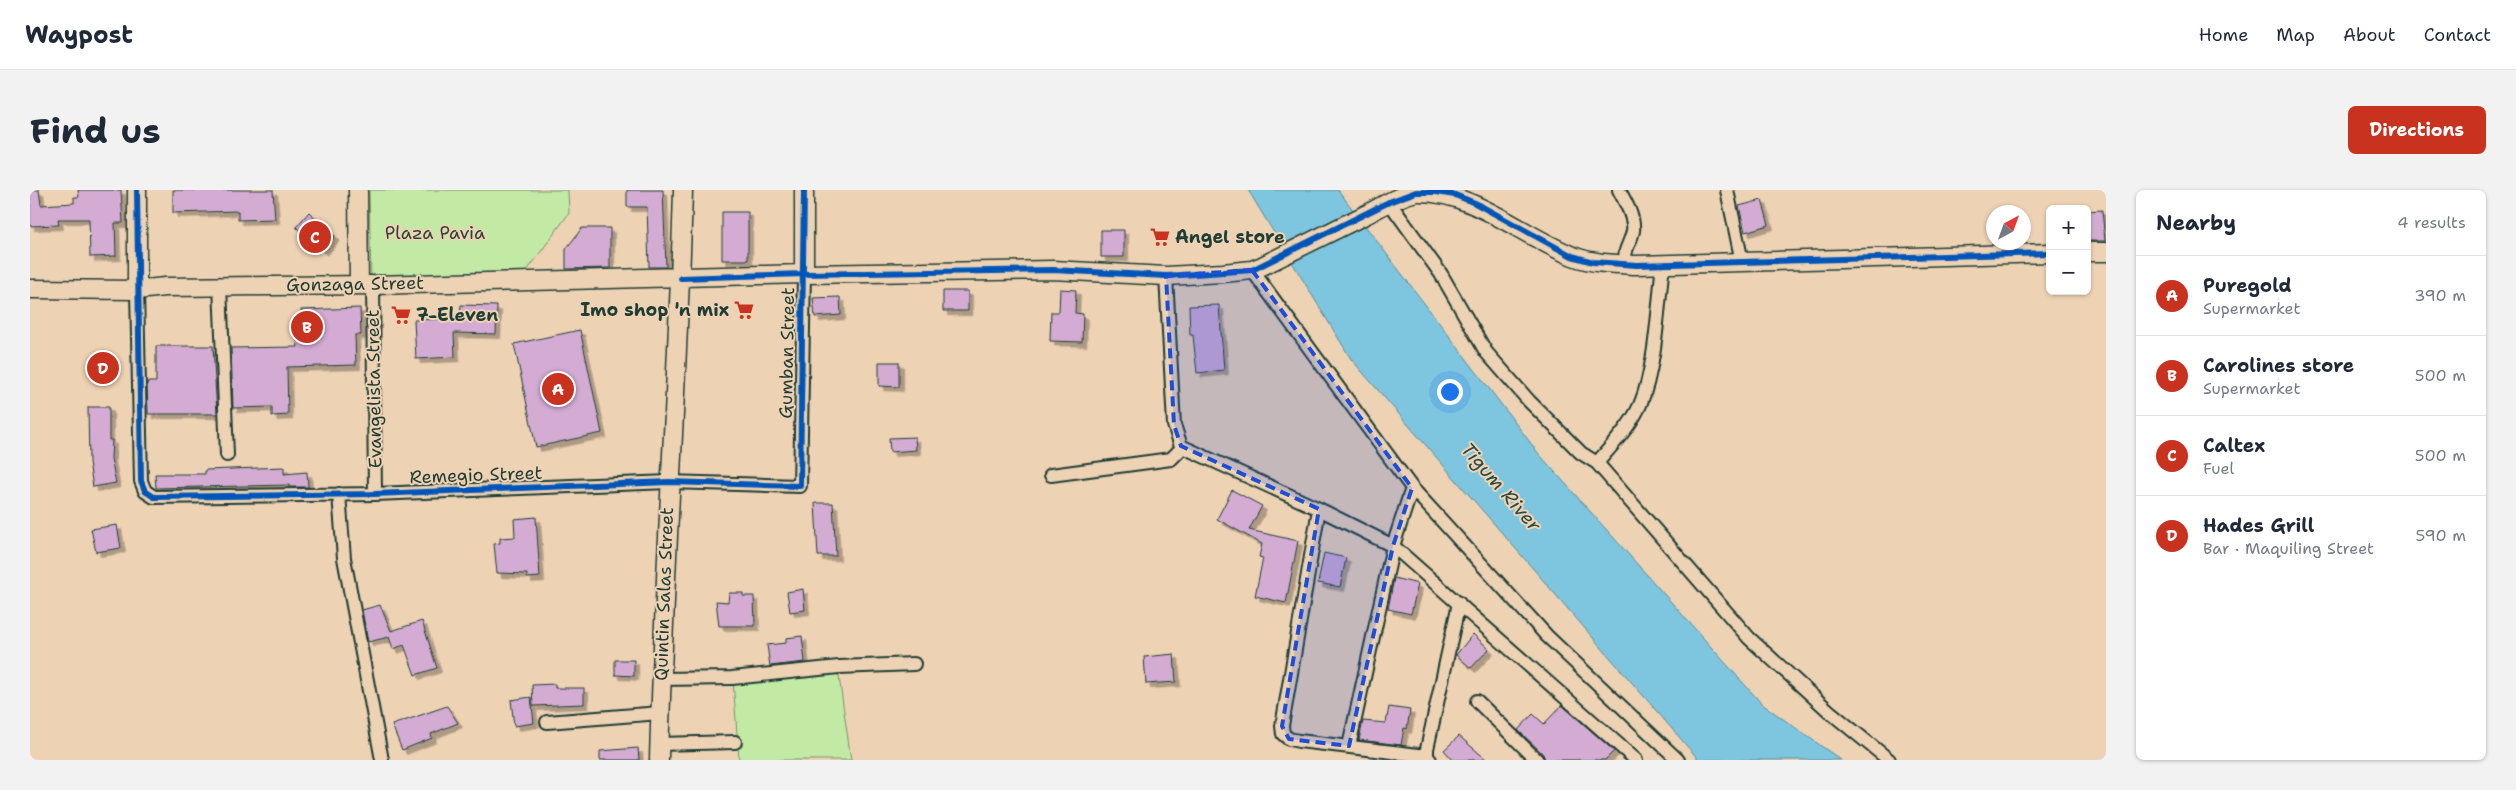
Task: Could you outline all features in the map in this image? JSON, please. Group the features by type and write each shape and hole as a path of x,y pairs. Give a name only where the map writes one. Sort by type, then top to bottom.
{"street":[{"path":"137,290 138,190"},
{"name":"Evangelista Street","path":"358,190 366,284 375,494"},
{"name":"Quintin Salas Street","path":"659,752 669,482 683,190"},
{"name":"Gumban Street","path":"800,486 804,190"},
{"path":"1619,190 1633,223 1633,232 1624,252 1626,265"},
{"path":"1727,190 1742,262"},
{"path":"1678,760 1547,636 1412,488 1257,268 1416,192 1445,191 1475,203 1572,256 1593,262 1626,265 2046,253"},
{"path":"1384,206 1441,274 1486,352 1528,401 1581,453 1597,463 1749,638 1829,711 1889,760"},
{"path":"2091,252 2106,252"},
{"path":"1597,463 1619,438 1640,404 1650,365 1663,264"},
{"name":"Gonzaga Street","path":"30,289 137,290 165,287 1053,270 1166,276 1257,268"},
{"path":"1166,276 1174,425 1177,437 1183,447 1319,509 1393,546 1459,602 1636,760"},
{"path":"220,286 227,455"},
{"name":"Remegio Street","path":"137,290 141,481 146,491 154,497 375,494 669,482 800,486"},
{"path":"1051,475 1171,459 1183,447"},
{"path":"1349,746 1393,546 1412,488"},
{"path":"339,494 344,558 382,760"},
{"path":"1319,509 1282,726 1283,734 1289,740 1349,746 1428,758 1459,602"},
{"path":"661,680 732,678 839,667 914,664"},
{"path":"1476,701 1537,760"},
{"path":"547,722 660,713"},
{"path":"659,752 734,742"}],"highlighted area":[{"path":"1252,270 1412,488 1393,546 1349,746 1289,739 1282,726 1319,509 1181,446 1174,425 1166,276"}],"green space":[{"name":"Plaza Pavia","path":"369,190 568,190 569,213 524,275 371,278"},
{"path":"838,670 851,760 739,760 733,681"}],"water":[{"name":"Tigum River","path":"1248,190 1338,190 1539,454 1762,704 1841,760 1699,760 1351,359"}],"building":[{"path":"30,190 39,190 41,205 74,203 74,197 79,197 78,190 121,190 123,223 115,223 116,256 90,257 89,219 58,219 59,225 30,226"},
{"path":"173,190 273,190 275,219 238,220 238,211 173,213"},
{"path":"627,190 663,190 666,267 649,267 647,207 627,207"},
{"path":"1762,200 1769,225 1745,232 1739,206"},
{"path":"2102,210 2105,241 2091,241 2091,211"},
{"path":"309,212 335,236 323,251 296,227"},
{"path":"722,212 748,212 748,260 722,260"},
{"path":"582,228 610,228 610,268 566,269 566,249"},
{"path":"1101,230 1124,230 1124,257 1101,257"},
{"path":"1060,289 1076,290 1075,313 1083,314 1082,342 1050,341 1051,312 1059,312"},
{"path":"943,291 968,291 968,311 943,311"},
{"path":"840,297 841,315 815,317 813,298"},
{"path":"461,305 497,306 496,334 454,333 455,357 416,359 414,320 460,318"},
{"path":"1219,305 1224,370 1197,373 1193,335 1190,335 1189,306"},
{"path":"360,308 361,335 355,335 356,365 287,367 288,415 272,416 272,407 233,408 231,348 298,347 297,340 302,339 301,310"},
{"path":"580,330 602,433 536,447 514,344"},
{"path":"156,346 213,346 217,414 148,414 147,382 156,382"},
{"path":"879,362 899,362 899,387 879,386"},
{"path":"88,407 109,407 109,440 112,440 111,458 116,483 93,487 89,462"},
{"path":"915,437 916,450 890,452 889,438"},
{"path":"284,467 284,474 307,472 308,487 289,487 289,485 156,488 155,474 205,474 205,470"},
{"path":"1232,490 1262,506 1249,530 1298,541 1286,603 1255,596 1263,558 1259,557 1262,544 1217,519"},
{"path":"815,503 833,503 836,556 818,556"},
{"path":"536,517 540,577 527,578 527,574 497,573 494,544 500,543 500,538 515,537 514,519"},
{"path":"117,525 121,548 96,552 91,529"},
{"path":"1324,553 1346,558 1340,587 1318,583"},
{"path":"1394,578 1418,584 1411,614 1388,609"},
{"path":"803,589 805,610 790,612 787,592"},
{"path":"729,593 743,593 743,596 754,596 755,626 719,626 716,601 728,602"},
{"path":"380,605 391,631 422,621 437,668 415,675 404,645 393,649 389,637 368,642 362,610"},
{"path":"1473,634 1489,649 1471,668 1456,655"},
{"path":"802,636 805,662 770,666 767,645 786,643 786,638"},
{"path":"1174,654 1176,682 1146,684 1144,657"},
{"path":"615,660 634,660 634,676 615,675"},
{"path":"555,684 555,688 584,688 584,704 533,706 532,685"},
{"path":"531,697 534,723 514,726 511,700"},
{"path":"1562,705 1614,751 1605,760 1545,760 1543,754 1518,730 1533,714 1544,724"},
{"path":"447,706 458,723 431,734 432,738 402,750 392,725"},
{"path":"1389,707 1410,710 1407,729 1404,728 1401,745 1359,740 1363,721 1386,723"},
{"path":"1459,736 1487,760 1453,760 1444,750"},
{"path":"638,748 639,760 600,760 600,751"}],"cycle path":[{"path":"137,190 141,481 145,491 154,497 375,494 669,482 800,486 804,190"},
{"path":"681,278 1053,270 1166,276 1252,270 1389,202 1416,192 1436,192 1455,195 1475,203 1572,256 1593,262 1637,265 2046,253"}],"place":[{"name":"Caltex","path":"315,237"},
{"name":"Angel store","path":"1160,237"},
{"name":"Imo shop 'n mix","path":"744,310"},
{"name":"7-Eleven","path":"401,315"},
{"name":"Carolines store","path":"307,327"},
{"name":"Hades Grill","path":"103,368"},
{"name":"Puregold","path":"558,389"}]}
